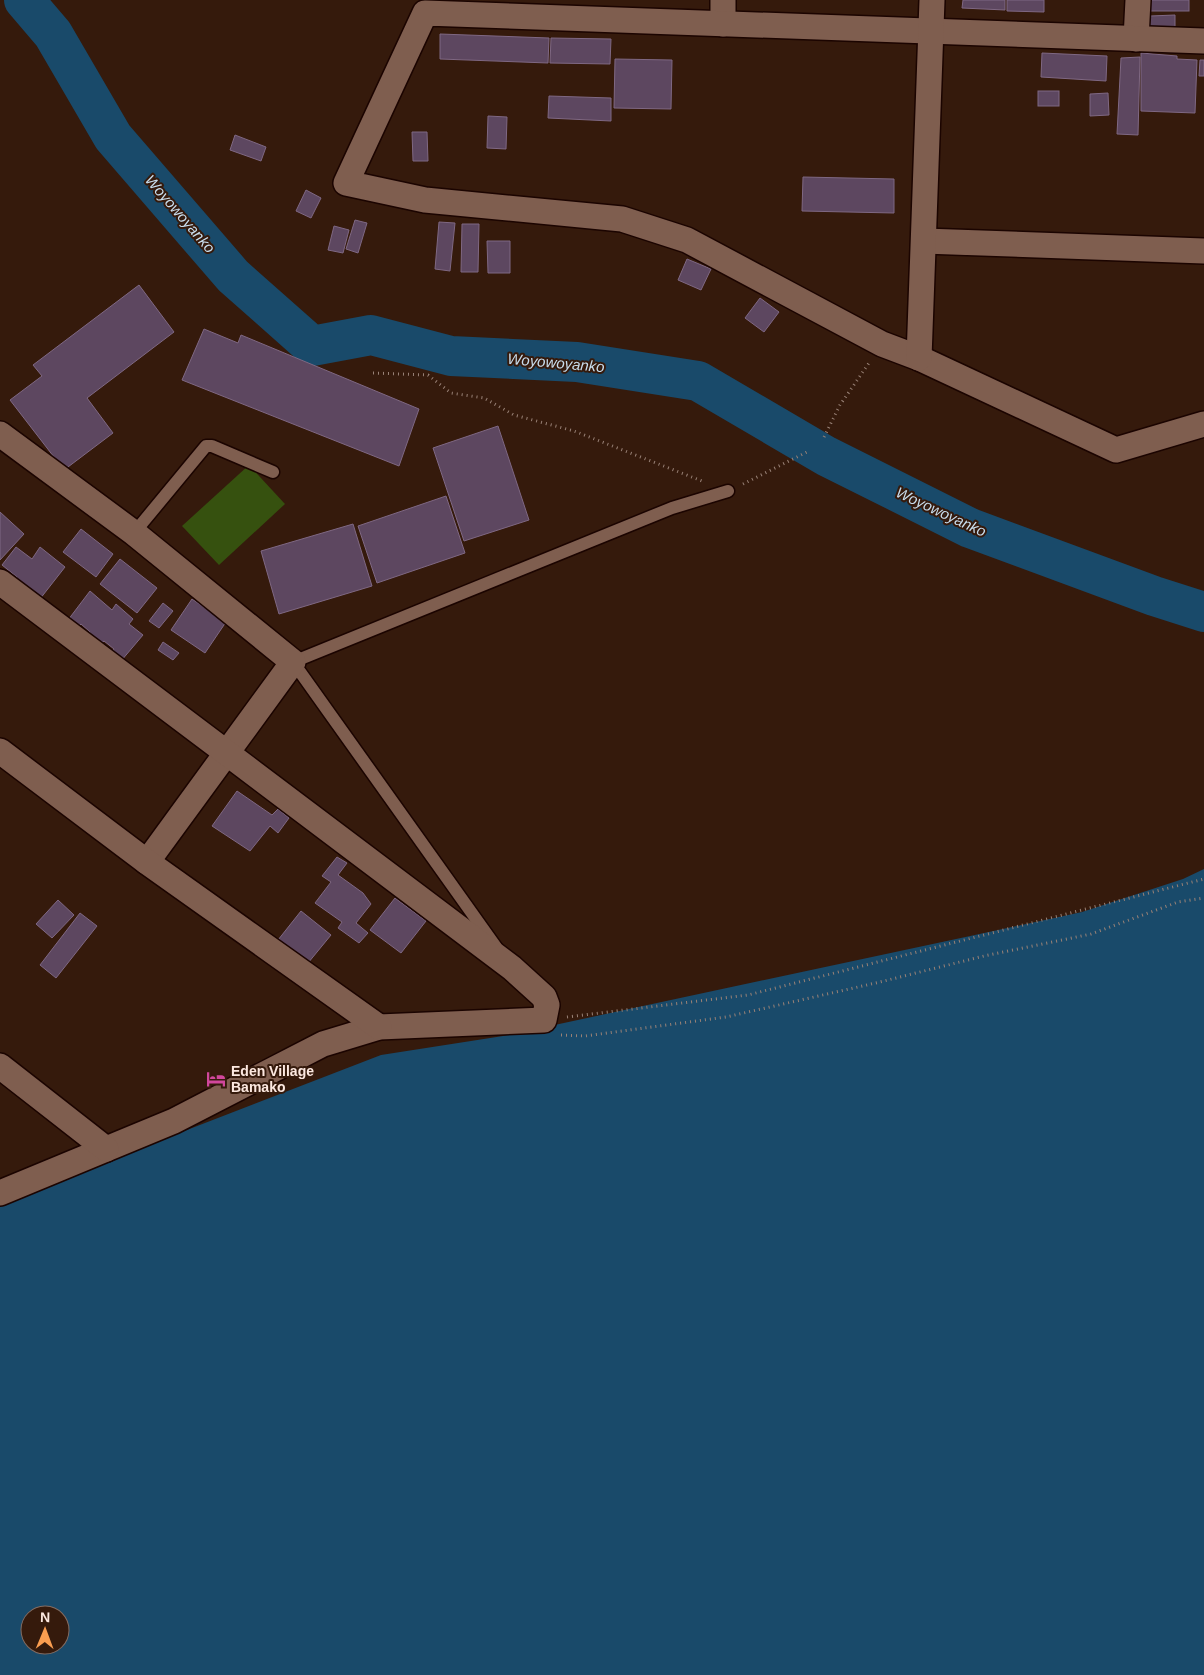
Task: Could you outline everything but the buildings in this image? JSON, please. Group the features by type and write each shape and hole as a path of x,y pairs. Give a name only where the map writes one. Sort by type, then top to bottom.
{"street":[{"path":"919,358 932,0"},
{"path":"1136,39 1138,0"},
{"path":"1204,41 931,31 723,12 424,13 346,183 425,200 622,218 687,240 882,344 919,358 1116,450 1204,424"},
{"path":"924,241 1204,251"},
{"path":"0,434 134,533 293,662 147,862"},
{"path":"0,582 512,968 544,997 547,1005 544,1020 379,1027 323,1044 174,1121 0,1193"},
{"path":"0,751 147,862 379,1027"},
{"path":"0,1066 106,1149"}],"lane":[{"path":"134,533 206,446 212,446 272,472"},
{"path":"512,968 293,662 672,508 728,491"}],"path":[{"path":"824,437 840,404 882,344"},
{"path":"373,373 428,375 451,393 484,398 514,415 574,431 728,491 809,451"},
{"path":"1204,879 748,995 544,1020 543,1035 585,1036 726,1016 880,982 984,956 1092,934 1178,902 1204,898"}],"green space":[{"path":"249,465 285,504 219,565 182,526"}],"water":[{"path":"1204,869 1204,1675 0,1675 0,1205 68,1176 381,1055 503,1036 1082,912 1183,879"}],"waterway":[{"name":"Woyowoyanko","path":"24,0 53,34 113,137 233,276 312,346 371,335 451,356 577,362 698,381 826,456 970,528 1154,596 1204,612"}],"place":[{"name":"Eden Village Bamako","path":"216,1079"}]}
